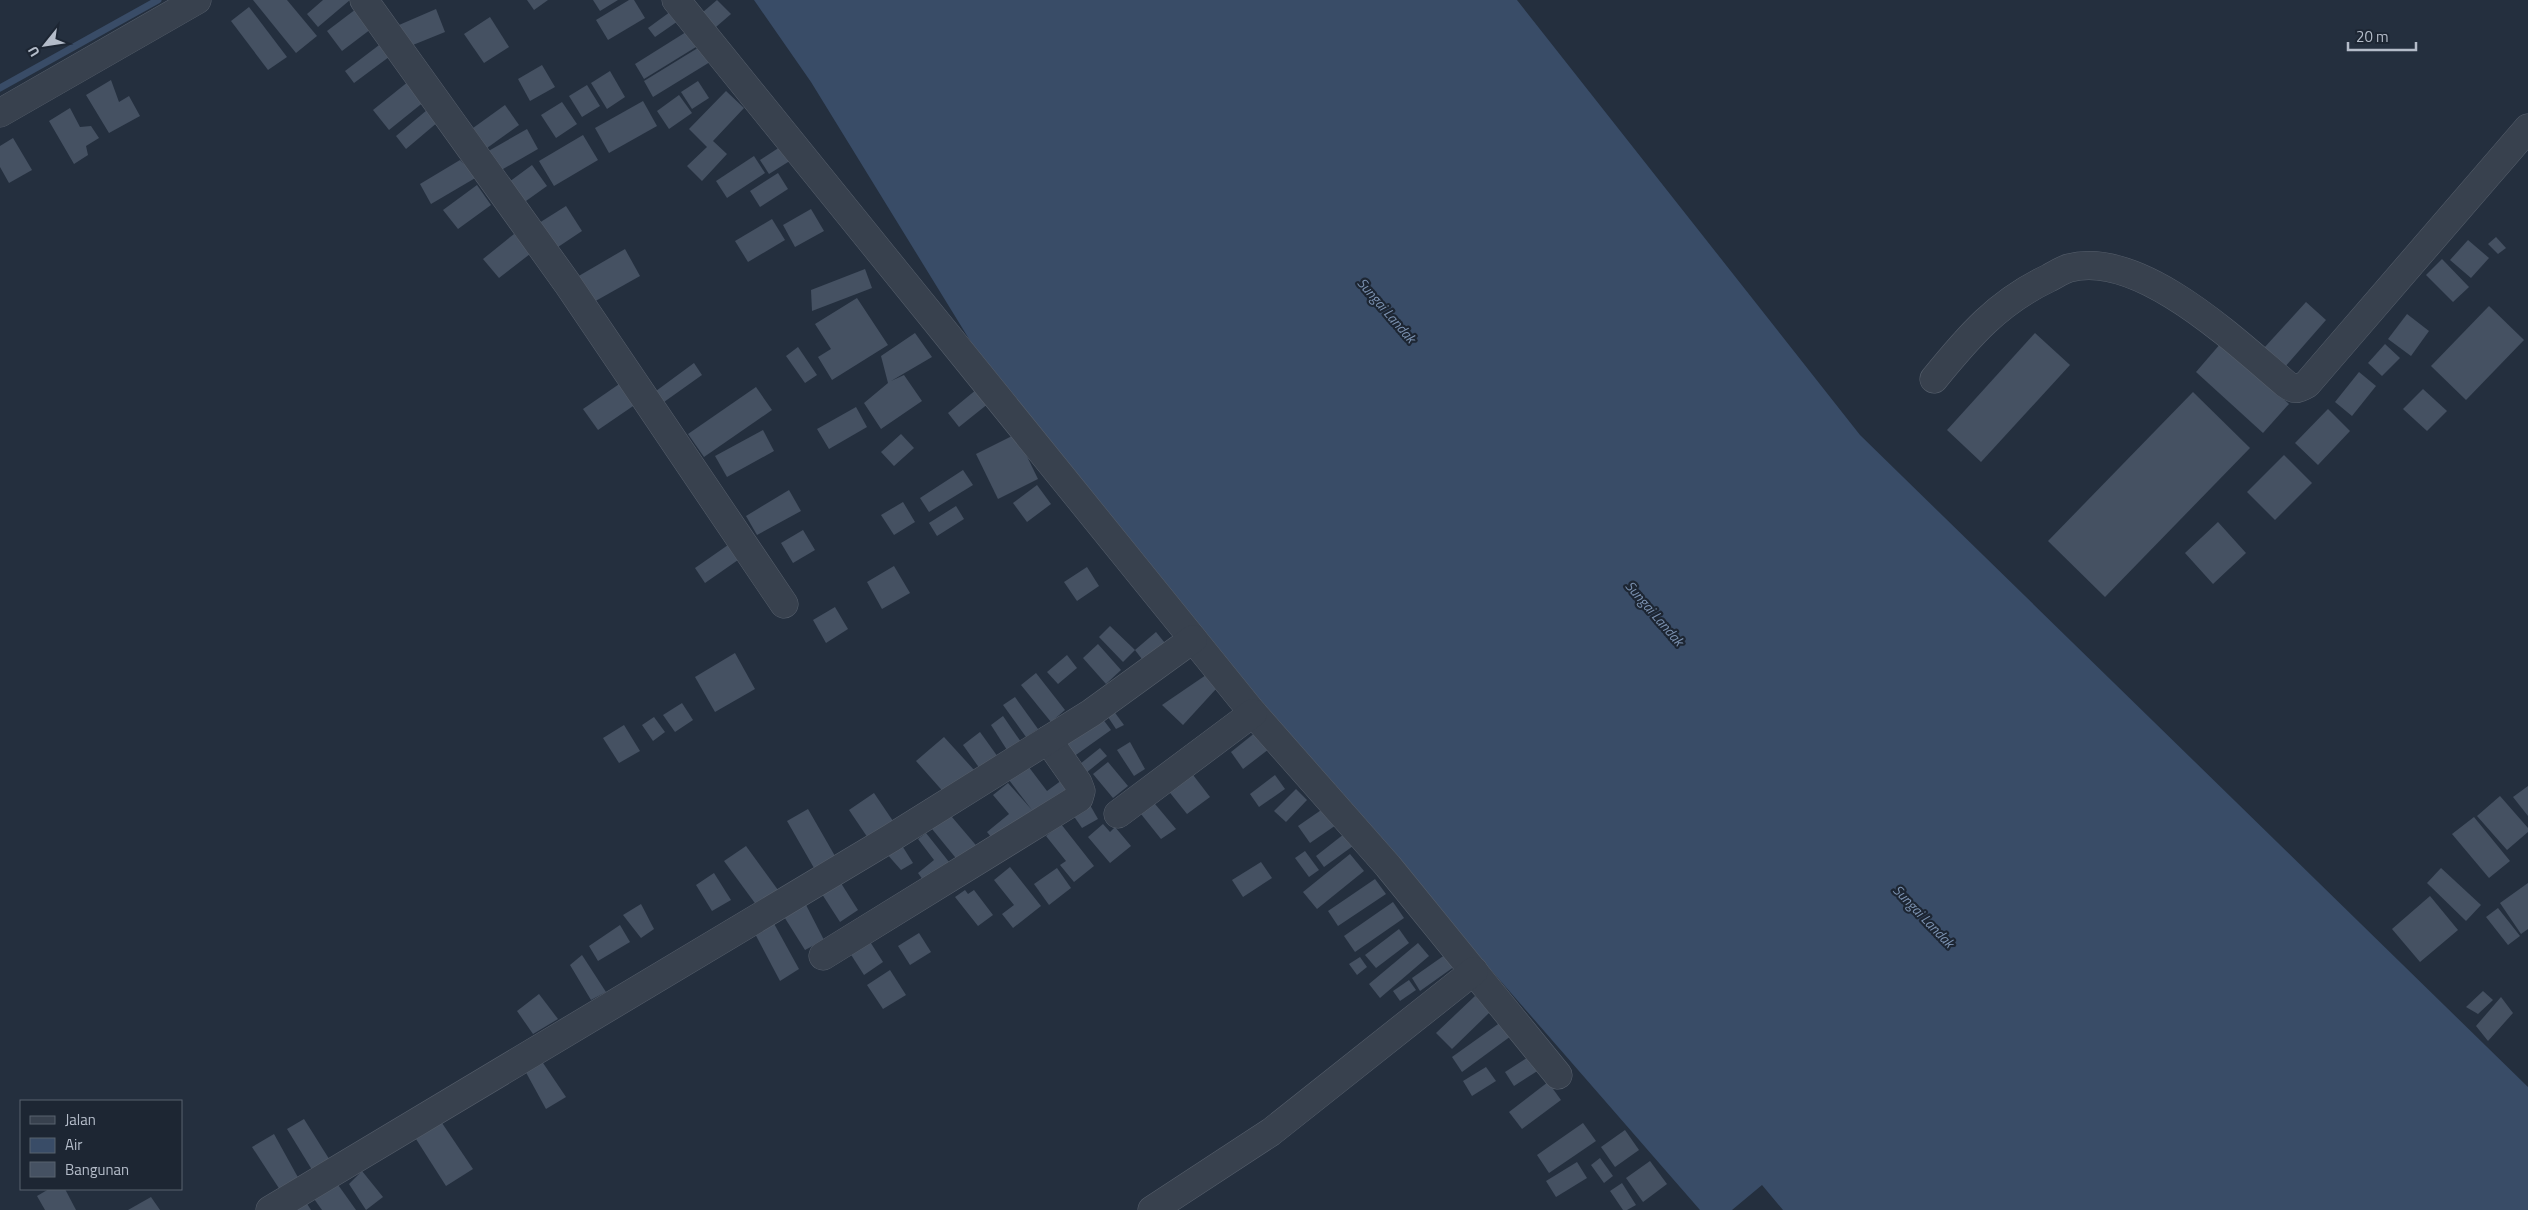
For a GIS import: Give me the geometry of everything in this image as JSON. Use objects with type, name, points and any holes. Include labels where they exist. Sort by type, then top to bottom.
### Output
[{"type":"street","points":[[0,113],[197,0]]},
{"type":"street","points":[[364,0],[567,283],[784,604]]},
{"type":"street","points":[[676,0],[1253,713],[1388,866],[1558,1075]]},
{"type":"street","points":[[1934,379],[1972,332],[2023,290],[2069,268],[2107,266],[2169,292],[2200,312],[2286,384],[2298,390],[2307,384],[2528,128]]},
{"type":"street","points":[[270,1210],[891,838],[1091,712],[1193,639]]},
{"type":"street","points":[[1118,814],[1253,713]]},
{"type":"street","points":[[823,956],[1079,798],[1081,791],[1078,783],[1048,740]]},
{"type":"street","points":[[1152,1210],[1271,1132],[1474,971]]},
{"type":"water","name":"Sungai Landak","points":[[754,0],[1517,0],[1860,435],[2528,1087],[2528,1210],[1783,1210],[1762,1185],[1732,1210],[1700,1210],[1349,807],[998,386],[811,82]]},
{"type":"building","points":[[253,0],[287,0],[317,36],[296,53]]},
{"type":"building","points":[[323,0],[350,0],[318,27],[307,14]]},
{"type":"building","points":[[527,0],[548,0],[534,10]]},
{"type":"building","points":[[593,0],[618,0],[600,11]]},
{"type":"building","points":[[629,0],[634,0],[645,18],[608,40],[596,20]]},
{"type":"building","points":[[717,0],[731,14],[716,27],[703,12]]},
{"type":"building","points":[[249,7],[287,57],[268,70],[231,21]]},
{"type":"building","points":[[356,9],[371,29],[342,51],[327,31]]},
{"type":"building","points":[[436,9],[445,32],[408,47],[399,25]]},
{"type":"building","points":[[674,9],[681,19],[655,37],[648,28]]},
{"type":"building","points":[[490,17],[509,47],[484,63],[464,34]]},
{"type":"building","points":[[686,32],[696,47],[644,79],[635,64]]},
{"type":"building","points":[[387,39],[397,51],[354,83],[345,71]]},
{"type":"building","points":[[701,46],[710,62],[653,97],[644,81]]},
{"type":"building","points":[[542,65],[555,87],[530,101],[518,79]]},
{"type":"building","points":[[610,71],[625,97],[607,109],[591,83]]},
{"type":"building","points":[[111,80],[119,102],[129,96],[140,116],[109,133],[86,95]]},
{"type":"building","points":[[409,81],[425,101],[389,130],[373,110]]},
{"type":"building","points":[[698,81],[709,98],[692,109],[681,92]]},
{"type":"building","points":[[587,85],[600,106],[582,117],[569,96]]},
{"type":"building","points":[[726,91],[744,108],[713,141],[727,154],[702,181],[687,166],[707,147],[689,129]]},
{"type":"building","points":[[679,95],[692,113],[669,129],[657,111]]},
{"type":"building","points":[[643,101],[657,126],[609,153],[595,128]]},
{"type":"building","points":[[562,102],[577,124],[556,138],[541,115]]},
{"type":"building","points":[[505,105],[519,125],[487,148],[473,128]]},
{"type":"building","points":[[70,108],[80,127],[91,126],[99,138],[86,146],[88,155],[74,164],[49,121]]},
{"type":"building","points":[[427,110],[438,122],[406,149],[396,136]]},
{"type":"building","points":[[527,129],[538,149],[496,173],[485,153]]},
{"type":"building","points":[[583,135],[598,160],[554,186],[539,161]]},
{"type":"building","points":[[13,138],[32,170],[9,183],[0,167],[0,146]]},
{"type":"building","points":[[786,143],[796,157],[769,174],[760,160]]},
{"type":"building","points":[[754,156],[765,173],[727,198],[716,181]]},
{"type":"building","points":[[460,160],[477,177],[431,204],[420,184]]},
{"type":"building","points":[[532,165],[547,186],[526,201],[505,185]]},
{"type":"building","points":[[778,173],[788,189],[760,207],[750,191]]},
{"type":"building","points":[[477,185],[491,205],[458,229],[443,210]]},
{"type":"building","points":[[566,206],[582,231],[555,249],[539,223]]},
{"type":"building","points":[[811,209],[824,231],[795,247],[783,225]]},
{"type":"building","points":[[772,219],[785,240],[748,262],[735,241]]},
{"type":"building","points":[[514,234],[530,254],[499,278],[483,259]]},
{"type":"building","points":[[2496,237],[2506,248],[2498,254],[2488,244]]},
{"type":"building","points":[[2468,240],[2489,258],[2471,278],[2450,260]]},
{"type":"building","points":[[625,249],[640,276],[592,303],[577,277]]},
{"type":"building","points":[[2442,259],[2469,287],[2453,302],[2426,275]]},
{"type":"building","points":[[865,269],[872,288],[812,311],[811,290]]},
{"type":"building","points":[[857,298],[888,345],[832,380],[818,357],[831,349],[815,324]]},
{"type":"building","points":[[2306,302],[2326,320],[2285,367],[2264,348]]},
{"type":"building","points":[[2489,306],[2524,340],[2466,400],[2431,366]]},
{"type":"building","points":[[2407,314],[2429,331],[2411,356],[2388,339]]},
{"type":"building","points":[[915,333],[932,357],[891,381],[904,375],[922,401],[881,429],[864,403],[888,383],[881,356]]},
{"type":"building","points":[[2035,333],[2070,365],[1981,462],[1947,430]]},
{"type":"building","points":[[2221,343],[2289,404],[2263,433],[2196,372]]},
{"type":"building","points":[[2385,344],[2400,358],[2382,376],[2368,363]]},
{"type":"building","points":[[798,347],[817,375],[805,383],[786,356]]},
{"type":"building","points":[[694,363],[702,375],[664,402],[656,391]]},
{"type":"building","points":[[2359,372],[2376,386],[2352,416],[2335,402]]},
{"type":"building","points":[[625,380],[639,402],[598,430],[583,409]]},
{"type":"building","points":[[756,387],[772,410],[704,457],[688,434]]},
{"type":"building","points":[[977,389],[989,403],[959,427],[948,413]]},
{"type":"building","points":[[2423,389],[2447,411],[2427,431],[2403,409]]},
{"type":"building","points":[[2193,392],[2250,448],[2105,597],[2048,541]]},
{"type":"building","points":[[856,407],[867,427],[829,449],[817,429]]},
{"type":"building","points":[[2328,409],[2350,431],[2318,465],[2295,443]]},
{"type":"building","points":[[763,430],[774,451],[727,477],[715,456]]},
{"type":"building","points":[[901,434],[914,448],[894,466],[881,452]]},
{"type":"building","points":[[1016,434],[1038,479],[998,499],[976,454]]},
{"type":"building","points":[[2284,455],[2312,483],[2275,520],[2247,492]]},
{"type":"building","points":[[963,470],[973,485],[929,512],[920,498]]},
{"type":"building","points":[[1037,485],[1051,504],[1027,522],[1013,503]]},
{"type":"building","points":[[789,490],[801,511],[757,535],[746,516]]},
{"type":"building","points":[[903,502],[915,522],[894,535],[881,515]]},
{"type":"building","points":[[956,506],[964,519],[937,536],[929,523]]},
{"type":"building","points":[[2218,522],[2246,553],[2213,584],[2185,553]]},
{"type":"building","points":[[803,530],[815,550],[793,563],[781,543]]},
{"type":"building","points":[[728,545],[738,560],[705,583],[695,568]]},
{"type":"building","points":[[894,566],[910,593],[882,609],[867,582]]},
{"type":"building","points":[[1087,567],[1099,586],[1077,601],[1064,582]]},
{"type":"building","points":[[835,607],[848,629],[826,643],[813,620]]},
{"type":"building","points":[[1110,626],[1135,650],[1123,662],[1099,637]]},
{"type":"building","points":[[1156,632],[1169,648],[1148,667],[1135,650]]},
{"type":"building","points":[[1098,644],[1121,670],[1106,684],[1083,658]]},
{"type":"building","points":[[735,653],[755,689],[715,712],[695,677]]},
{"type":"building","points":[[1067,655],[1077,668],[1058,684],[1047,672]]},
{"type":"building","points":[[1036,673],[1065,710],[1051,722],[1021,685]]},
{"type":"building","points":[[1206,675],[1216,689],[1183,725],[1162,705]]},
{"type":"building","points":[[1015,697],[1038,729],[1026,737],[1003,705]]},
{"type":"building","points":[[682,703],[693,720],[675,732],[663,715]]},
{"type":"building","points":[[1113,710],[1124,725],[1116,729],[1106,714]]},
{"type":"building","points":[[1003,716],[1021,742],[1007,750],[991,725]]},
{"type":"building","points":[[654,717],[665,732],[653,741],[642,725]]},
{"type":"building","points":[[1102,718],[1111,730],[1073,757],[1064,745]]},
{"type":"building","points":[[624,725],[640,751],[619,763],[603,738]]},
{"type":"building","points":[[980,732],[998,757],[980,769],[963,745]]},
{"type":"building","points":[[1256,732],[1269,749],[1243,769],[1231,752]]},
{"type":"building","points":[[944,737],[975,771],[947,796],[916,761]]},
{"type":"building","points":[[1130,742],[1145,769],[1134,776],[1117,750]]},
{"type":"building","points":[[1100,748],[1107,756],[1086,773],[1080,764]]},
{"type":"building","points":[[1108,762],[1128,786],[1113,798],[1093,774]]},
{"type":"building","points":[[1028,766],[1047,791],[1062,780],[1076,799],[1000,848],[987,832],[1009,814],[993,795],[1008,783],[1032,810],[1009,780]]},
{"type":"building","points":[[1190,771],[1210,797],[1187,814],[1167,789]]},
{"type":"building","points":[[1275,775],[1285,789],[1259,807],[1250,794]]},
{"type":"building","points":[[2528,786],[2528,816],[2513,797]]},
{"type":"building","points":[[1296,789],[1307,800],[1286,822],[1274,811]]},
{"type":"building","points":[[874,793],[895,824],[870,841],[849,810]]},
{"type":"building","points":[[2500,796],[2528,828],[2528,832],[2507,850],[2477,816]]},
{"type":"building","points":[[1150,798],[1176,829],[1161,839],[1137,809]]},
{"type":"building","points":[[1090,805],[1098,819],[1082,828],[1073,815]]},
{"type":"building","points":[[1327,806],[1339,823],[1310,843],[1298,826]]},
{"type":"building","points":[[808,809],[835,856],[814,868],[787,821]]},
{"type":"building","points":[[946,810],[986,857],[968,873],[928,824]]},
{"type":"building","points":[[2474,817],[2510,861],[2489,878],[2452,834]]},
{"type":"building","points":[[1061,824],[1094,866],[1074,882],[1060,865],[1066,861],[1046,836]]},
{"type":"building","points":[[1103,824],[1110,832],[1115,827],[1131,846],[1110,863],[1088,837]]},
{"type":"building","points":[[926,833],[953,867],[928,887],[918,873],[934,860],[918,839]]},
{"type":"building","points":[[1344,834],[1353,846],[1324,867],[1316,856]]},
{"type":"building","points":[[901,844],[913,863],[901,870],[886,853]]},
{"type":"building","points":[[746,846],[778,890],[757,906],[724,861]]},
{"type":"building","points":[[1305,851],[1319,870],[1309,877],[1295,858]]},
{"type":"building","points":[[1350,854],[1364,871],[1317,909],[1303,892]]},
{"type":"building","points":[[1261,862],[1272,878],[1243,897],[1232,880]]},
{"type":"building","points":[[1010,867],[1041,906],[1013,928],[1002,914],[1014,905],[994,880]]},
{"type":"building","points":[[1057,868],[1071,888],[1049,905],[1034,884]]},
{"type":"building","points":[[2441,868],[2481,905],[2466,921],[2427,883]]},
{"type":"building","points":[[714,873],[731,900],[712,911],[696,885]]},
{"type":"building","points":[[1375,879],[1386,894],[1338,926],[1328,911]]},
{"type":"building","points":[[839,880],[858,910],[840,922],[820,891]]},
{"type":"building","points":[[2528,883],[2528,929],[2521,934],[2500,903]]},
{"type":"building","points":[[965,890],[968,894],[974,890],[993,915],[978,926],[955,897]]},
{"type":"building","points":[[2430,896],[2458,930],[2420,962],[2392,929]]},
{"type":"building","points":[[1393,902],[1404,918],[1355,952],[1344,936]]},
{"type":"building","points":[[805,903],[824,940],[805,950],[783,915]]},
{"type":"building","points":[[641,904],[654,929],[641,938],[623,915]]},
{"type":"building","points":[[2498,908],[2520,936],[2508,945],[2486,917]]},
{"type":"building","points":[[772,920],[799,969],[780,981],[753,930]]},
{"type":"building","points":[[620,925],[630,942],[598,961],[589,946]]},
{"type":"building","points":[[1399,929],[1409,943],[1376,968],[1365,955]]},
{"type":"building","points":[[919,933],[931,952],[910,965],[898,946]]},
{"type":"building","points":[[867,937],[883,962],[864,975],[848,950]]},
{"type":"building","points":[[1418,943],[1429,956],[1380,998],[1369,984]]},
{"type":"building","points":[[1449,952],[1458,964],[1420,991],[1412,978]]},
{"type":"building","points":[[582,955],[606,992],[591,1000],[570,965]]},
{"type":"building","points":[[1360,957],[1367,967],[1357,975],[1349,964]]},
{"type":"building","points":[[890,970],[906,995],[883,1009],[867,985]]},
{"type":"building","points":[[1409,980],[1416,990],[1400,1001],[1393,991]]},
{"type":"building","points":[[2483,991],[2493,1000],[2478,1014],[2466,1007]]},
{"type":"building","points":[[539,994],[558,1019],[533,1034],[517,1011]]},
{"type":"building","points":[[1475,996],[1490,1012],[1452,1049],[1436,1033]]},
{"type":"building","points":[[2501,997],[2513,1013],[2488,1041],[2476,1026]]},
{"type":"building","points":[[1501,1022],[1511,1036],[1462,1072],[1452,1057]]},
{"type":"building","points":[[1530,1056],[1539,1070],[1514,1086],[1505,1072]]},
{"type":"building","points":[[539,1057],[566,1097],[546,1109],[523,1067]]},
{"type":"building","points":[[1486,1067],[1496,1081],[1472,1096],[1463,1081]]},
{"type":"building","points":[[1548,1082],[1561,1100],[1522,1129],[1509,1112]]},
{"type":"building","points":[[304,1119],[331,1162],[314,1173],[287,1129]]},
{"type":"building","points":[[442,1123],[473,1169],[446,1186],[416,1139]]},
{"type":"building","points":[[1583,1123],[1596,1141],[1549,1173],[1537,1155]]},
{"type":"building","points":[[1625,1130],[1639,1150],[1615,1167],[1601,1147]]},
{"type":"building","points":[[274,1134],[300,1181],[282,1193],[252,1147]]},
{"type":"building","points":[[1600,1158],[1613,1176],[1604,1183],[1591,1165]]},
{"type":"building","points":[[1650,1161],[1667,1184],[1643,1202],[1626,1178]]},
{"type":"building","points":[[1577,1162],[1587,1178],[1556,1197],[1546,1181]]},
{"type":"building","points":[[362,1171],[383,1197],[366,1210],[349,1184]]},
{"type":"building","points":[[336,1182],[356,1210],[322,1210],[312,1196]]},
{"type":"building","points":[[1622,1183],[1636,1205],[1627,1210],[1623,1210],[1610,1191]]},
{"type":"building","points":[[47,1190],[66,1190],[76,1210],[45,1210],[37,1196]]},
{"type":"building","points":[[151,1197],[160,1210],[128,1210]]},
{"type":"building","points":[[304,1199],[311,1210],[285,1210]]},
{"type":"waterway","points":[[0,88],[158,0]]}]
